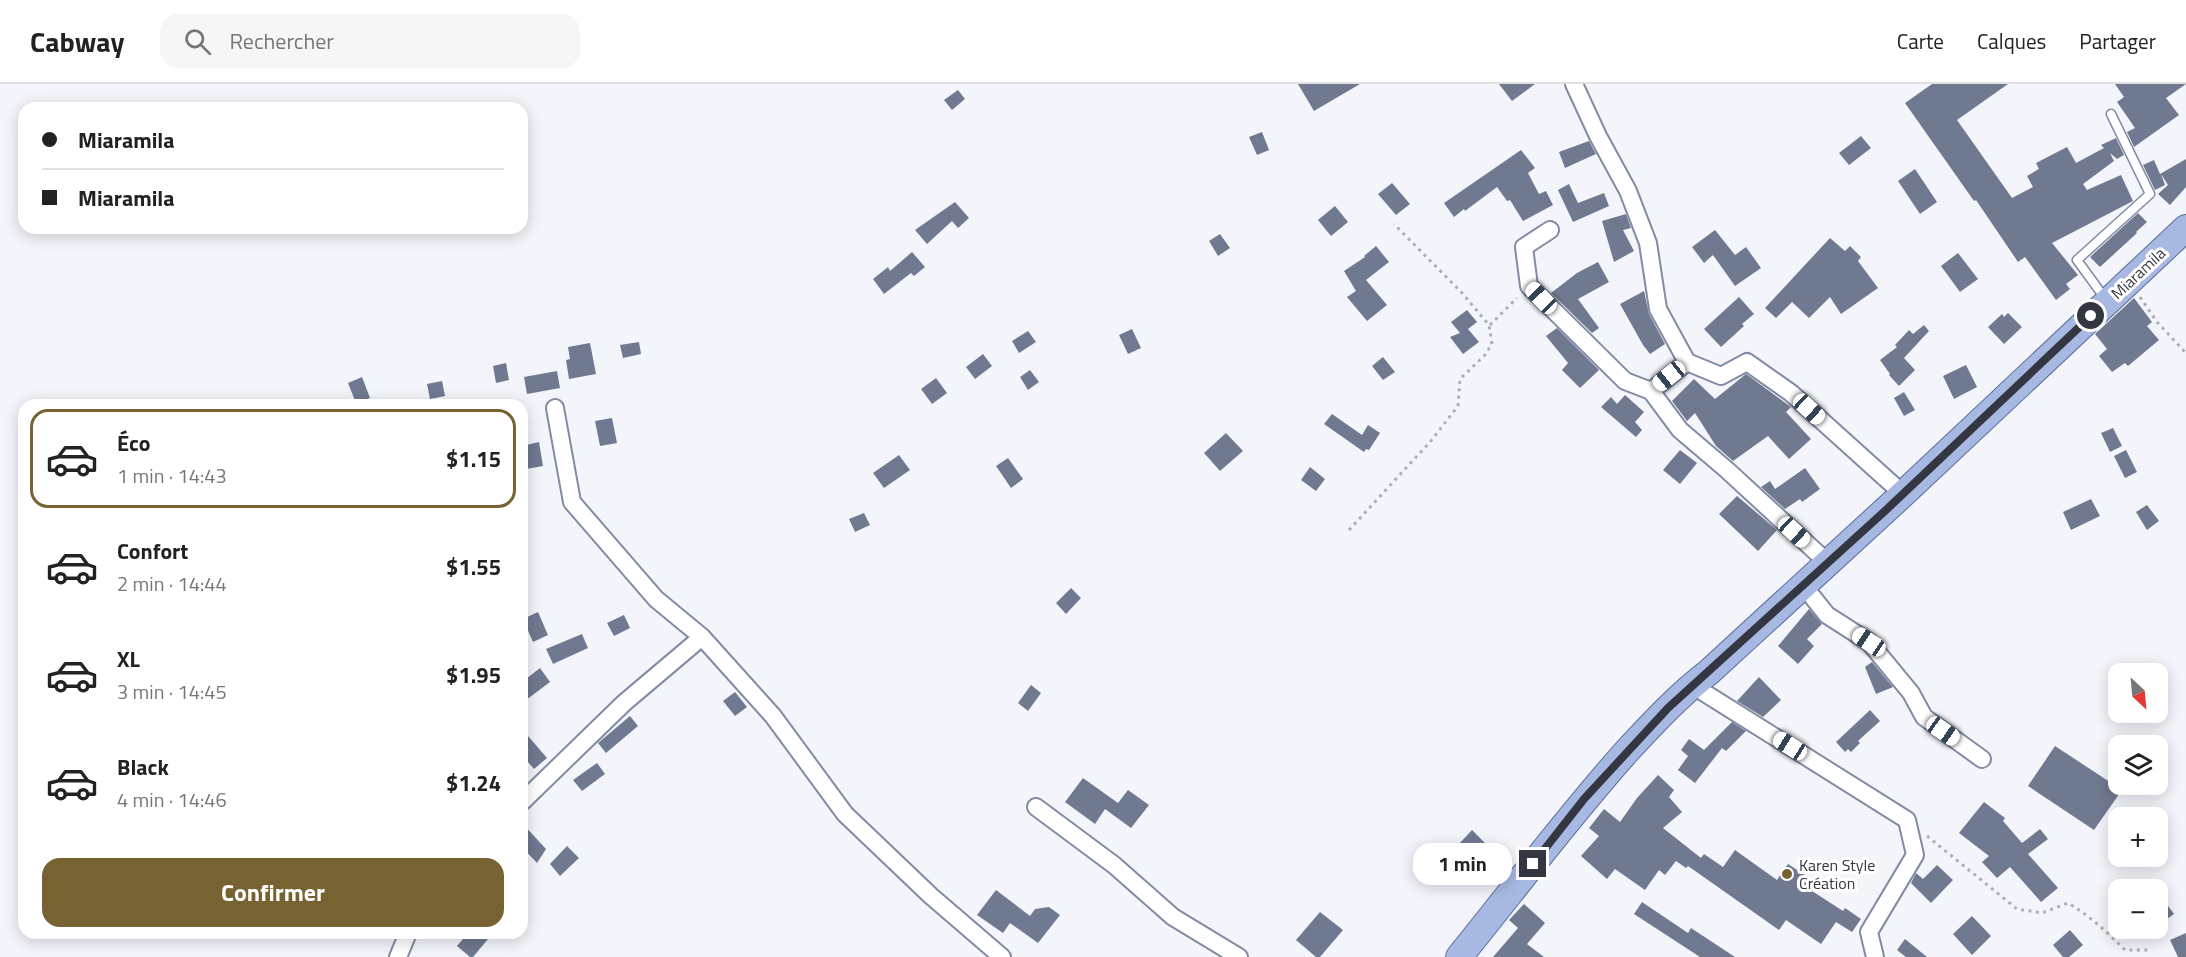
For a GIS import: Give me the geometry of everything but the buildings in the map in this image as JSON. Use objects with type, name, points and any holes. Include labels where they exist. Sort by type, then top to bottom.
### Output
[{"type":"main road","name":"Miaramila","points":[[1459,957],[1584,799],[1656,720],[1903,494],[2186,228]]},
{"type":"street","points":[[1574,84],[1598,136],[1628,191],[1648,243],[1658,309],[1687,362],[1721,376],[1747,362],[1791,393],[1903,494]]},
{"type":"street","points":[[1550,230],[1524,248],[1529,286],[1625,381],[1651,391],[1680,430],[1828,563]]},
{"type":"street","points":[[1651,391],[1687,362]]},
{"type":"street","points":[[555,408],[572,502],[656,599],[702,637],[773,716],[845,814],[931,896],[1002,957]]},
{"type":"street","points":[[1803,585],[1827,615],[1869,642],[1911,693],[1924,717],[1982,759]]},
{"type":"street","points":[[528,796],[624,703],[702,637]]},
{"type":"street","points":[[1692,685],[1907,820],[1915,855],[1869,932],[1875,957]]},
{"type":"street","points":[[1036,807],[1114,865],[1173,917],[1239,957]]},
{"type":"street","points":[[398,957],[406,939]]},
{"type":"lane","points":[[2107,301],[2077,260],[2150,194],[2111,114]]},
{"type":"path","points":[[1349,530],[1430,442],[1458,406],[1460,379],[1485,355],[1492,344],[1489,325],[1463,294],[1394,224]]},
{"type":"path","points":[[2128,281],[2157,322],[2186,353]]},
{"type":"path","points":[[1489,325],[1529,286]]},
{"type":"path","points":[[1907,820],[2017,909],[2042,913],[2068,903],[2098,924],[2125,950],[2150,950]]},
{"type":"place","name":"Karen Style Création","points":[[1787,874]]},
{"type":"route","points":[[1533,864],[1584,799],[1668,708],[1886,510],[2091,316]]}]
